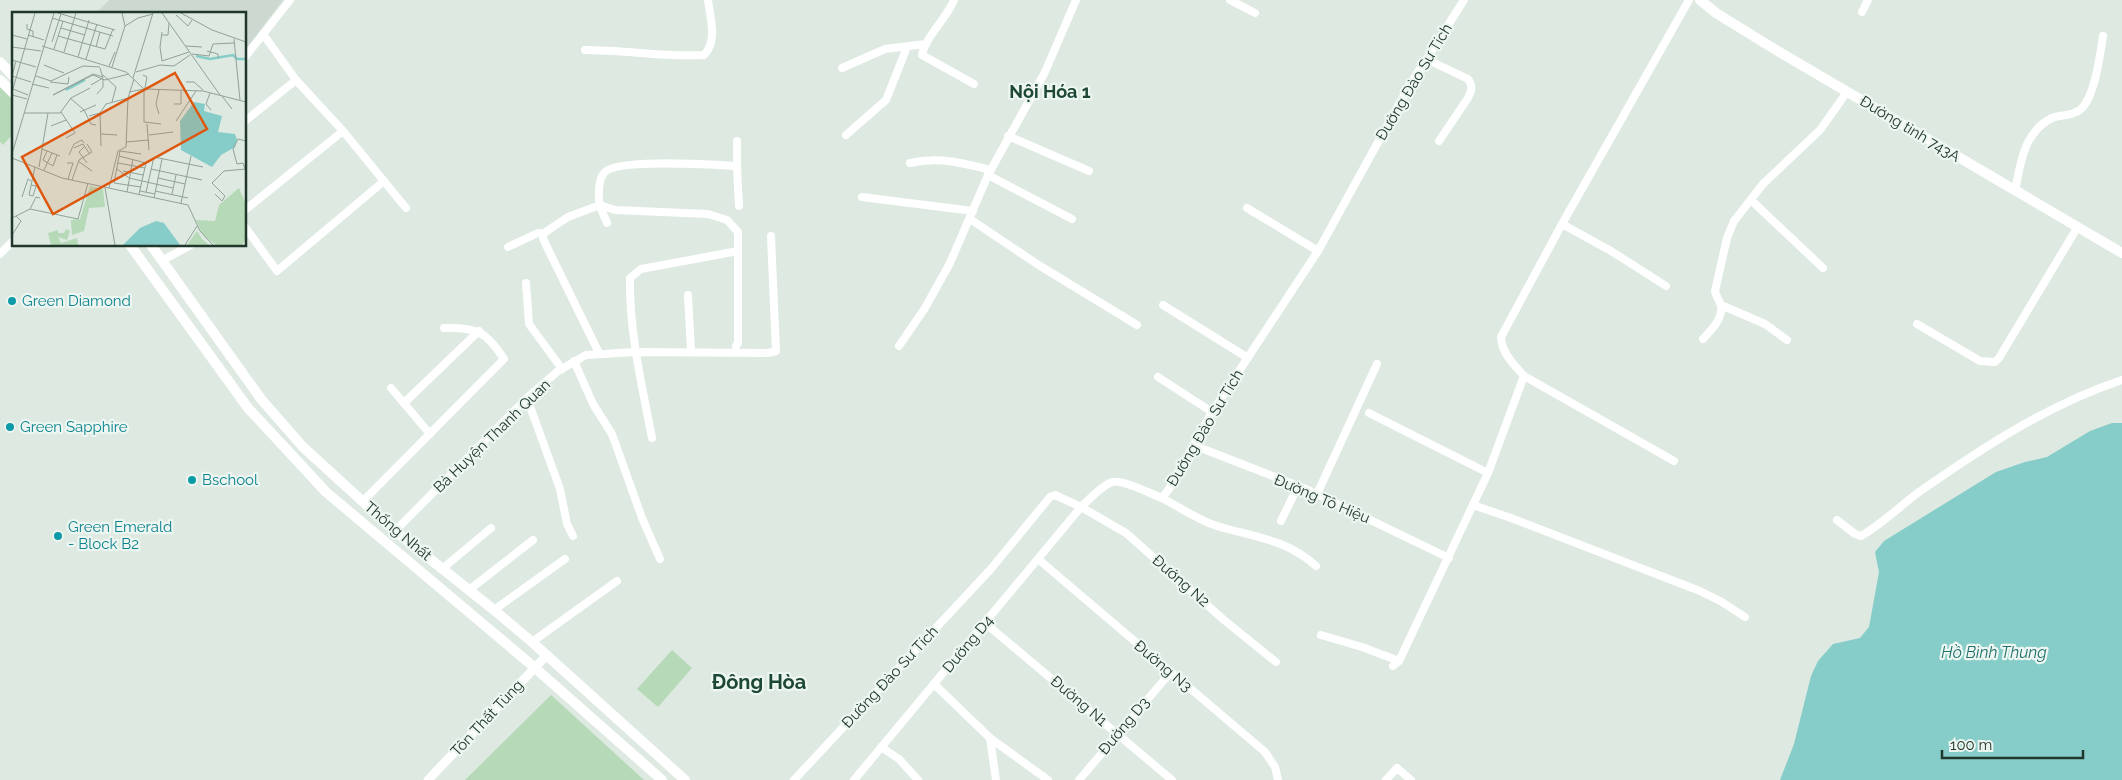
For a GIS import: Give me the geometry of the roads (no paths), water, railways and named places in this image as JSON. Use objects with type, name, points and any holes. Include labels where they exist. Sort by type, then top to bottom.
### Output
[{"type":"main road","name":"Đường tỉnh 743A","points":[[1700,0],[1716,13],[1847,92],[2122,253]]},
{"type":"main road","points":[[0,62],[12,75]]},
{"type":"main road","points":[[0,80],[12,92]]},
{"type":"main road","name":"Thống Nhất","points":[[131,246],[248,408],[297,463],[326,492],[534,667],[662,780]]},
{"type":"main road","name":"Thống Nhất","points":[[152,246],[261,399],[303,447],[395,531],[532,642],[685,780]]},
{"type":"street","points":[[246,56],[290,0]]},
{"type":"street","points":[[585,50],[617,50],[632,54],[704,55],[710,49],[712,39],[708,0]]},
{"type":"street","points":[[954,0],[951,9],[926,44],[922,53],[924,57],[974,84]]},
{"type":"street","points":[[899,346],[925,308],[950,264],[990,172],[1008,136],[1045,72],[1076,0]]},
{"type":"street","points":[[1230,0],[1255,13]]},
{"type":"street","name":"Đường Đào Sư Tích","points":[[794,780],[990,570],[1046,500],[1055,495],[1081,507],[1105,486],[1114,481],[1122,482],[1162,498],[1212,412],[1289,298],[1318,251],[1426,59],[1464,0]]},
{"type":"street","points":[[1674,461],[1524,376],[1507,357],[1502,346],[1501,337],[1562,224],[1689,0]]},
{"type":"street","points":[[1862,12],[1868,0]]},
{"type":"street","points":[[263,34],[296,80],[342,131],[406,208]]},
{"type":"street","points":[[2014,191],[2022,154],[2031,137],[2047,121],[2075,113],[2086,103],[2100,57],[2103,36]]},
{"type":"street","points":[[842,68],[876,52],[926,44]]},
{"type":"street","points":[[846,135],[878,109],[886,100],[907,47]]},
{"type":"street","points":[[1426,59],[1468,79],[1472,84],[1472,91],[1468,98],[1439,141]]},
{"type":"street","points":[[246,120],[296,80]]},
{"type":"street","points":[[1787,340],[1765,324],[1721,304],[1716,296],[1715,291],[1727,238],[1734,221],[1763,184],[1820,130],[1847,92]]},
{"type":"street","points":[[246,209],[342,131]]},
{"type":"street","points":[[1008,136],[1089,171]]},
{"type":"street","points":[[737,141],[739,206]]},
{"type":"street","points":[[910,163],[922,160],[954,160],[990,172],[1072,219]]},
{"type":"street","points":[[607,223],[600,205],[600,180],[604,173],[612,167],[624,165],[692,164],[737,166]]},
{"type":"street","points":[[246,228],[277,271],[384,181]]},
{"type":"street","points":[[862,197],[972,211]]},
{"type":"street","points":[[1751,200],[1824,268]]},
{"type":"street","points":[[508,247],[538,232],[544,233],[568,218],[600,205],[614,210],[708,214],[727,220],[738,232],[738,343],[736,346]]},
{"type":"street","points":[[1246,208],[1318,251]]},
{"type":"street","points":[[970,219],[1037,264],[1137,325]]},
{"type":"street","points":[[1562,224],[1611,251],[1666,286]]},
{"type":"street","points":[[1917,324],[1980,361],[1995,362],[2077,228]]},
{"type":"street","points":[[544,233],[543,238],[546,245],[599,353]]},
{"type":"street","name":"Bà Huyện Thanh Quan","points":[[395,531],[527,398],[562,369],[586,355],[636,352],[760,353],[776,351],[771,236]]},
{"type":"street","points":[[0,254],[12,242]]},
{"type":"street","points":[[163,260],[189,246]]},
{"type":"street","points":[[652,438],[636,352],[630,278],[641,269],[738,251]]},
{"type":"street","points":[[526,284],[530,324],[562,369]]},
{"type":"street","points":[[688,295],[691,352]]},
{"type":"street","points":[[1704,339],[1718,320],[1721,304]]},
{"type":"street","points":[[1164,305],[1248,358]]},
{"type":"street","points":[[362,502],[504,359],[479,331],[444,328]]},
{"type":"street","points":[[404,403],[479,331]]},
{"type":"street","points":[[574,361],[593,404],[612,434],[642,518],[660,559]]},
{"type":"street","points":[[1317,494],[1377,364]]},
{"type":"street","points":[[1321,635],[1362,647],[1396,664],[1449,558],[1488,473],[1524,376]]},
{"type":"street","points":[[1158,377],[1212,412]]},
{"type":"street","points":[[1837,520],[1855,534],[1861,536],[1920,491],[2022,425],[2096,389],[2122,380]]},
{"type":"street","points":[[392,388],[430,434]]},
{"type":"street","points":[[527,398],[560,489],[567,524],[572,536]]},
{"type":"street","points":[[1369,413],[1488,473]]},
{"type":"street","name":"Đường Tô Hiệu","points":[[1193,446],[1317,494],[1449,558]]},
{"type":"street","points":[[1281,521],[1298,486]]},
{"type":"street","points":[[1162,498],[1215,525],[1282,544],[1305,556],[1316,566]]},
{"type":"street","points":[[1473,505],[1700,591],[1745,617]]},
{"type":"street","name":"Dường D4","points":[[854,780],[1081,507]]},
{"type":"street","name":"Đướng N2","points":[[1081,507],[1126,533],[1224,620],[1276,662]]},
{"type":"street","points":[[442,569],[491,528]]},
{"type":"street","points":[[469,590],[533,540]]},
{"type":"street","points":[[494,610],[565,559]]},
{"type":"street","name":"Đường N3","points":[[1038,559],[1265,752],[1275,767],[1278,780]]},
{"type":"street","points":[[532,642],[617,581]]},
{"type":"street","name":"Đường N1","points":[[985,622],[1172,780]]},
{"type":"street","name":"Tôn Thất Tùng","points":[[428,780],[546,656]]},
{"type":"street","name":"Đường D3","points":[[1078,780],[1170,673]]},
{"type":"street","points":[[934,684],[990,738],[1048,780]]},
{"type":"street","points":[[990,738],[996,780]]},
{"type":"street","points":[[881,748],[899,759],[918,780]]},
{"type":"street","points":[[1386,780],[1397,768],[1411,780]]},
{"type":"water","name":"Hồ Bình Thung","points":[[2112,423],[2122,423],[2122,780],[1780,780],[1794,744],[1811,676],[1818,661],[1833,644],[1860,638],[1869,627],[1879,572],[1875,552],[1884,541],[1996,472],[2047,457],[2090,431]]},
{"type":"place","name":"Green Diamond","points":[[12,301]]},
{"type":"place","name":"Green Sapphire","points":[[10,427]]},
{"type":"place","name":"Bschool","points":[[192,480]]},
{"type":"place","name":"Green Emerald - Block B2","points":[[58,536]]},
{"type":"district","name":"Nội Hóa 1","points":[[1050,92]]},
{"type":"district","name":"Đông Hòa","points":[[759,682]]}]
